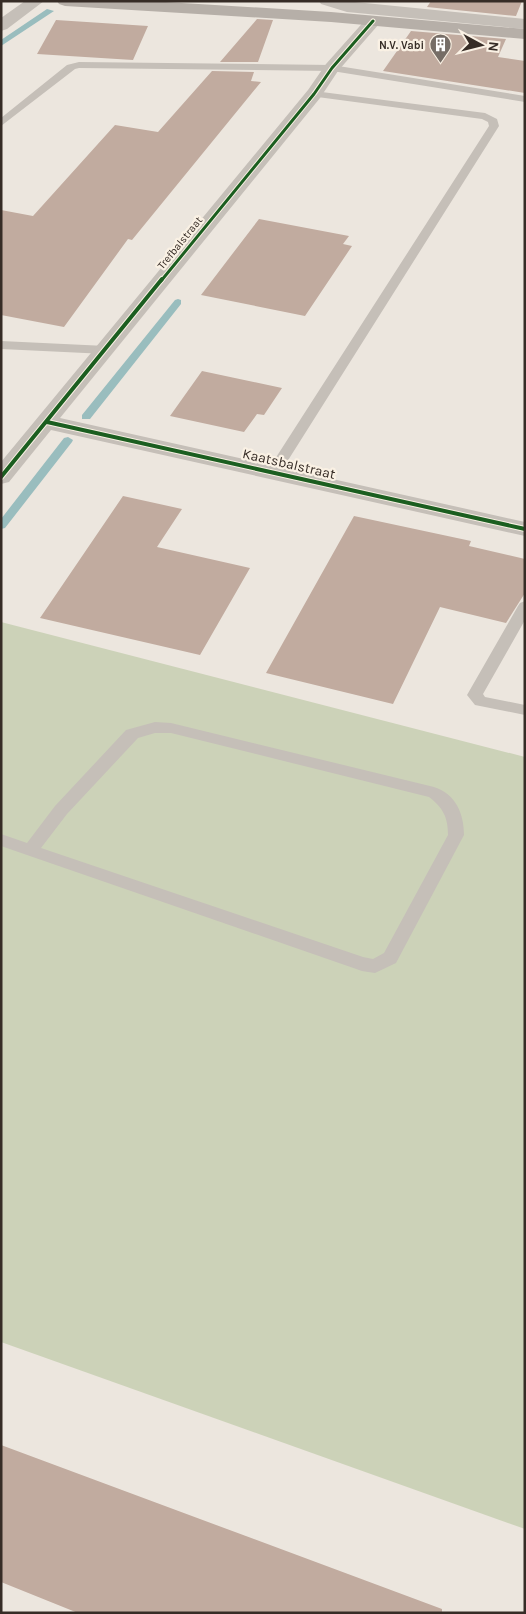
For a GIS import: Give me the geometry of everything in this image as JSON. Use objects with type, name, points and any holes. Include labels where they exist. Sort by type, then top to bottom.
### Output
[{"type":"street","points":[[1,26],[36,1]]},
{"type":"street","points":[[65,1],[373,21],[397,18],[525,24]]},
{"type":"street","points":[[328,1],[397,18],[525,34]]},
{"type":"street","points":[[331,17],[347,7]]},
{"type":"street","name":"Trefbalstraat","points":[[1,477],[314,94],[332,68],[373,21]]},
{"type":"street","name":"Kaatsbalstraat","points":[[47,422],[525,529]]},
{"type":"lane","points":[[1,123],[76,65],[332,68],[525,99]]},
{"type":"lane","points":[[274,472],[494,126],[493,122],[485,116],[314,94]]},
{"type":"lane","points":[[1,345],[106,350]]},
{"type":"lane","points":[[525,606],[475,696],[480,701],[525,710]]},
{"type":"lane","points":[[1,840],[30,850],[362,964],[375,966],[390,958],[456,835],[457,819],[449,804],[434,793],[171,728],[143,728],[132,734],[106,761],[61,810],[30,850]]},
{"type":"green space","points":[[1,622],[525,757],[525,1529],[1,1342]]},
{"type":"building","points":[[431,1],[522,1],[516,16],[427,7]]},
{"type":"building","points":[[257,19],[273,20],[258,62],[220,62]]},
{"type":"building","points":[[56,20],[148,26],[133,60],[37,54]]},
{"type":"building","points":[[411,31],[506,39],[498,57],[525,61],[525,93],[383,71]]},
{"type":"building","points":[[212,71],[254,72],[251,81],[261,82],[132,240],[128,239],[64,327],[1,315],[1,210],[33,216],[115,125],[158,132]]},
{"type":"building","points":[[259,219],[349,236],[343,244],[352,246],[305,316],[201,295]]},
{"type":"building","points":[[202,371],[282,388],[264,415],[257,414],[244,432],[170,416]]},
{"type":"building","points":[[123,496],[182,509],[157,547],[250,568],[200,655],[40,618]]},
{"type":"building","points":[[354,516],[471,541],[469,546],[525,559],[525,593],[506,623],[440,607],[393,704],[266,673]]},
{"type":"building","points":[[1,1445],[442,1609],[442,1613],[78,1613],[1,1582]]},
{"type":"waterway","points":[[1,44],[50,11]]},
{"type":"waterway","points":[[86,417],[178,302]]},
{"type":"waterway","points":[[1,526],[68,440]]},
{"type":"cycle path","points":[[1,477],[314,94],[332,68],[373,21]]},
{"type":"cycle path","points":[[47,422],[525,529]]},
{"type":"place","name":"N.V. Vabi","points":[[440,64]]}]
